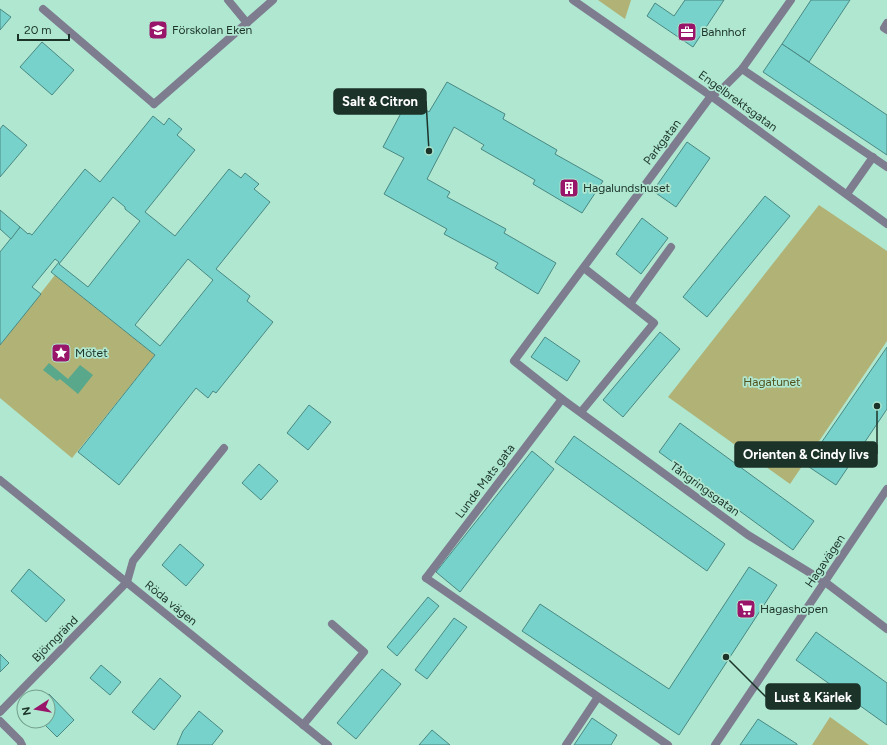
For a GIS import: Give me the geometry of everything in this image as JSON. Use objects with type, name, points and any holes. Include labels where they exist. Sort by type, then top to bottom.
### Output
[{"type":"street","points":[[228,0],[247,23]]},
{"type":"street","points":[[43,9],[154,104],[273,0]]},
{"type":"street","name":"Engelbrektsgatan","points":[[573,0],[712,96],[887,224]]},
{"type":"street","name":"Parkgatan","points":[[514,361],[712,96],[722,90],[742,69],[791,0]]},
{"type":"street","points":[[887,23],[884,28],[887,30]]},
{"type":"street","points":[[742,69],[887,167]]},
{"type":"street","points":[[847,194],[873,157]]},
{"type":"street","points":[[630,304],[671,247]]},
{"type":"street","points":[[581,412],[654,323],[584,268]]},
{"type":"street","name":"Tångringsgatan","points":[[514,361],[562,399],[748,535],[825,582],[887,628]]},
{"type":"street","name":"Lunde Mats gata","points":[[562,399],[426,578],[598,697]]},
{"type":"street","points":[[127,582],[133,561],[224,448]]},
{"type":"street","name":"Röda vägen","points":[[0,480],[328,745]]},
{"type":"street","name":"Hagavägen","points":[[715,745],[887,489]]},
{"type":"street","name":"Björngränd","points":[[0,712],[127,582]]},
{"type":"street","points":[[303,725],[364,652],[332,624]]},
{"type":"street","points":[[566,745],[598,697],[668,745]]},
{"type":"street","points":[[0,721],[20,741],[22,745]]},
{"type":"green space","points":[[598,0],[631,0],[625,19]]},
{"type":"green space","name":"Hagatunet","points":[[819,205],[887,251],[887,341],[790,484],[668,397]]},
{"type":"green space","points":[[55,275],[155,355],[72,458],[0,398],[0,345]]},
{"type":"green space","points":[[830,717],[869,745],[812,745]]},
{"type":"shaded area","points":[[49,363],[68,379],[80,365],[93,375],[78,394],[60,379],[57,381],[43,370]]},
{"type":"building","name":"Bahnhof","points":[[685,0],[724,0],[693,47],[647,16],[655,3],[674,16]]},
{"type":"building","points":[[811,0],[850,0],[809,62],[782,44]]},
{"type":"building","points":[[0,9],[11,17],[0,30]]},
{"type":"building","points":[[42,42],[74,70],[52,95],[20,67]]},
{"type":"building","points":[[782,44],[887,115],[887,155],[763,72]]},
{"type":"building","name":"Hagalundshuset","points":[[447,82],[505,114],[503,119],[557,150],[555,154],[603,181],[582,213],[533,184],[535,180],[481,149],[484,145],[454,127],[427,179],[450,192],[447,197],[506,229],[504,233],[556,263],[538,294],[495,268],[498,263],[444,234],[447,229],[384,194],[404,158],[383,147],[409,98],[429,112]]},
{"type":"building","points":[[153,116],[164,125],[169,118],[182,129],[177,135],[195,150],[145,212],[175,236],[229,169],[241,178],[245,173],[259,184],[254,189],[270,202],[216,269],[250,296],[247,301],[273,322],[216,393],[213,391],[208,398],[196,388],[119,485],[78,452],[155,355],[51,272],[59,262],[55,259],[32,287],[41,294],[0,345],[0,252],[20,227],[28,234],[29,233],[32,235],[85,169],[100,182]],"holes":[[[113,197],[140,221],[88,287],[59,264]],[[188,259],[213,280],[160,346],[135,325]]]},
{"type":"building","points":[[3,125],[27,145],[0,177],[0,129]]},
{"type":"building","points":[[687,142],[710,158],[676,207],[653,191]]},
{"type":"building","points":[[765,196],[790,216],[707,317],[683,297]]},
{"type":"building","points":[[0,210],[20,227],[11,239],[0,229]]},
{"type":"building","points":[[642,218],[668,238],[641,274],[616,254]]},
{"type":"building","points":[[660,332],[680,349],[623,417],[603,400]]},
{"type":"building","points":[[545,337],[580,361],[567,381],[531,357]]},
{"type":"building","points":[[887,347],[887,409],[836,485],[806,465]]},
{"type":"building","points":[[309,405],[331,422],[308,450],[287,433]]},
{"type":"building","points":[[680,423],[814,521],[793,550],[659,452]]},
{"type":"building","points":[[574,436],[725,544],[707,571],[555,462]]},
{"type":"building","points":[[532,451],[554,469],[460,592],[436,572]]},
{"type":"building","points":[[259,464],[278,481],[261,500],[242,483]]},
{"type":"building","points":[[180,544],[204,565],[186,586],[162,565]]},
{"type":"building","points":[[749,567],[777,585],[679,735],[522,631],[540,604],[669,689]]},
{"type":"building","points":[[29,569],[65,600],[46,622],[11,591]]},
{"type":"building","points":[[428,597],[439,606],[397,656],[387,647]]},
{"type":"building","points":[[454,618],[467,627],[427,679],[415,670]]},
{"type":"building","points":[[816,632],[887,683],[887,725],[796,660]]},
{"type":"building","points":[[0,654],[9,663],[0,672]]},
{"type":"building","points":[[101,665],[121,682],[110,695],[90,678]]},
{"type":"building","points":[[382,669],[401,684],[356,739],[337,723]]},
{"type":"building","points":[[160,678],[181,696],[154,730],[132,712]]},
{"type":"building","points":[[56,701],[74,720],[57,737],[49,729],[56,729]]},
{"type":"building","points":[[199,711],[223,731],[212,745],[177,745],[183,731]]},
{"type":"building","points":[[592,718],[617,735],[611,745],[574,745]]},
{"type":"building","points":[[758,719],[797,744],[797,745],[740,745]]},
{"type":"building","points":[[432,730],[450,745],[419,745]]},
{"type":"place","name":"Förskolan Eken","points":[[158,30]]},
{"type":"place","name":"Bahnhof","points":[[687,32]]},
{"type":"place","name":"Salt & Citron","points":[[429,151]]},
{"type":"place","name":"Hagalundshuset","points":[[569,188]]},
{"type":"place","name":"Mötet","points":[[61,353]]},
{"type":"place","name":"Orienten & Cindy livs","points":[[877,406]]},
{"type":"place","name":"Hagashopen","points":[[746,609]]},
{"type":"place","name":"Lust & Kärlek","points":[[726,657]]}]
